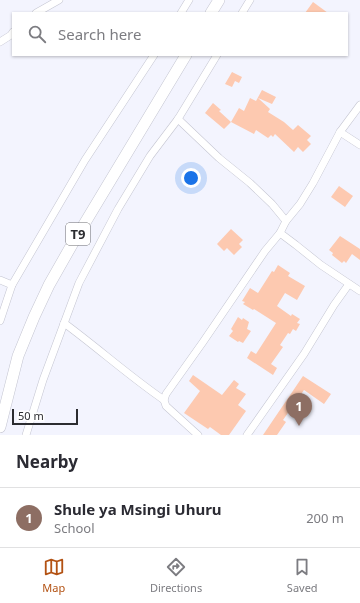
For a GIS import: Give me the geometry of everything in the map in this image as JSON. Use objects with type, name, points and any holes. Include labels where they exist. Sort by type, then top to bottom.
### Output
[{"type":"highway","name":"T9","points":[[0,427],[18,356],[49,285],[185,56]]},
{"type":"street","points":[[38,12],[59,0]]},
{"type":"street","points":[[182,12],[189,0]]},
{"type":"street","points":[[243,12],[250,0]]},
{"type":"street","points":[[0,42],[12,34]]},
{"type":"street","points":[[0,321],[12,285],[86,160],[153,56]]},
{"type":"street","points":[[26,435],[79,283],[118,209],[150,156],[178,119],[216,56]]},
{"type":"street","points":[[197,435],[166,406],[164,400],[166,394],[265,250],[280,233],[286,221],[300,204],[340,132],[360,105]]},
{"type":"street","points":[[178,119],[219,158],[250,183],[272,204],[286,221]]},
{"type":"street","points":[[340,132],[360,145]]},
{"type":"street","points":[[280,233],[320,265],[360,291]]},
{"type":"street","points":[[0,280],[12,285]]},
{"type":"street","points":[[247,435],[304,354],[334,305],[349,284]]},
{"type":"street","points":[[64,323],[98,348],[140,384],[164,400]]},
{"type":"building","points":[[313,2],[327,12],[306,12]]},
{"type":"building","points":[[232,72],[242,77],[239,83],[235,81],[232,87],[225,84]]},
{"type":"building","points":[[262,90],[276,97],[272,104],[258,98],[270,109],[268,112],[284,122],[293,130],[298,125],[311,136],[307,140],[311,144],[303,152],[298,147],[294,152],[275,134],[273,137],[271,135],[268,138],[256,130],[254,134],[231,122],[239,108],[244,111],[250,98],[256,101]]},
{"type":"building","points":[[213,103],[231,122],[224,129],[205,113]]},
{"type":"building","points":[[339,186],[353,196],[345,207],[331,197]]},
{"type":"building","points":[[231,229],[243,240],[239,244],[242,247],[234,255],[227,248],[224,251],[217,244]]},
{"type":"building","points":[[340,236],[360,249],[360,260],[352,254],[346,263],[344,261],[342,263],[332,255],[333,253],[329,250]]},
{"type":"building","points":[[278,265],[290,273],[288,276],[305,286],[297,300],[285,293],[277,306],[291,316],[292,314],[300,319],[297,323],[300,324],[296,331],[293,329],[290,334],[288,333],[280,345],[283,347],[271,364],[277,368],[273,375],[247,358],[251,351],[256,354],[276,323],[243,304],[245,302],[242,301],[250,288],[258,293],[272,271],[274,272]]},
{"type":"building","points":[[238,317],[249,322],[247,329],[251,331],[243,343],[238,342],[229,336],[233,331],[231,329]]},
{"type":"building","points":[[193,375],[222,395],[234,380],[239,384],[236,388],[246,394],[238,405],[246,411],[229,435],[221,435],[210,427],[208,429],[184,413],[200,391],[189,381]]},
{"type":"building","points":[[303,376],[331,394],[324,404],[304,390],[283,420],[286,422],[277,435],[263,435]]},
{"type":"place","name":"Shule ya Msingi Uhuru","points":[[299,426]]}]
